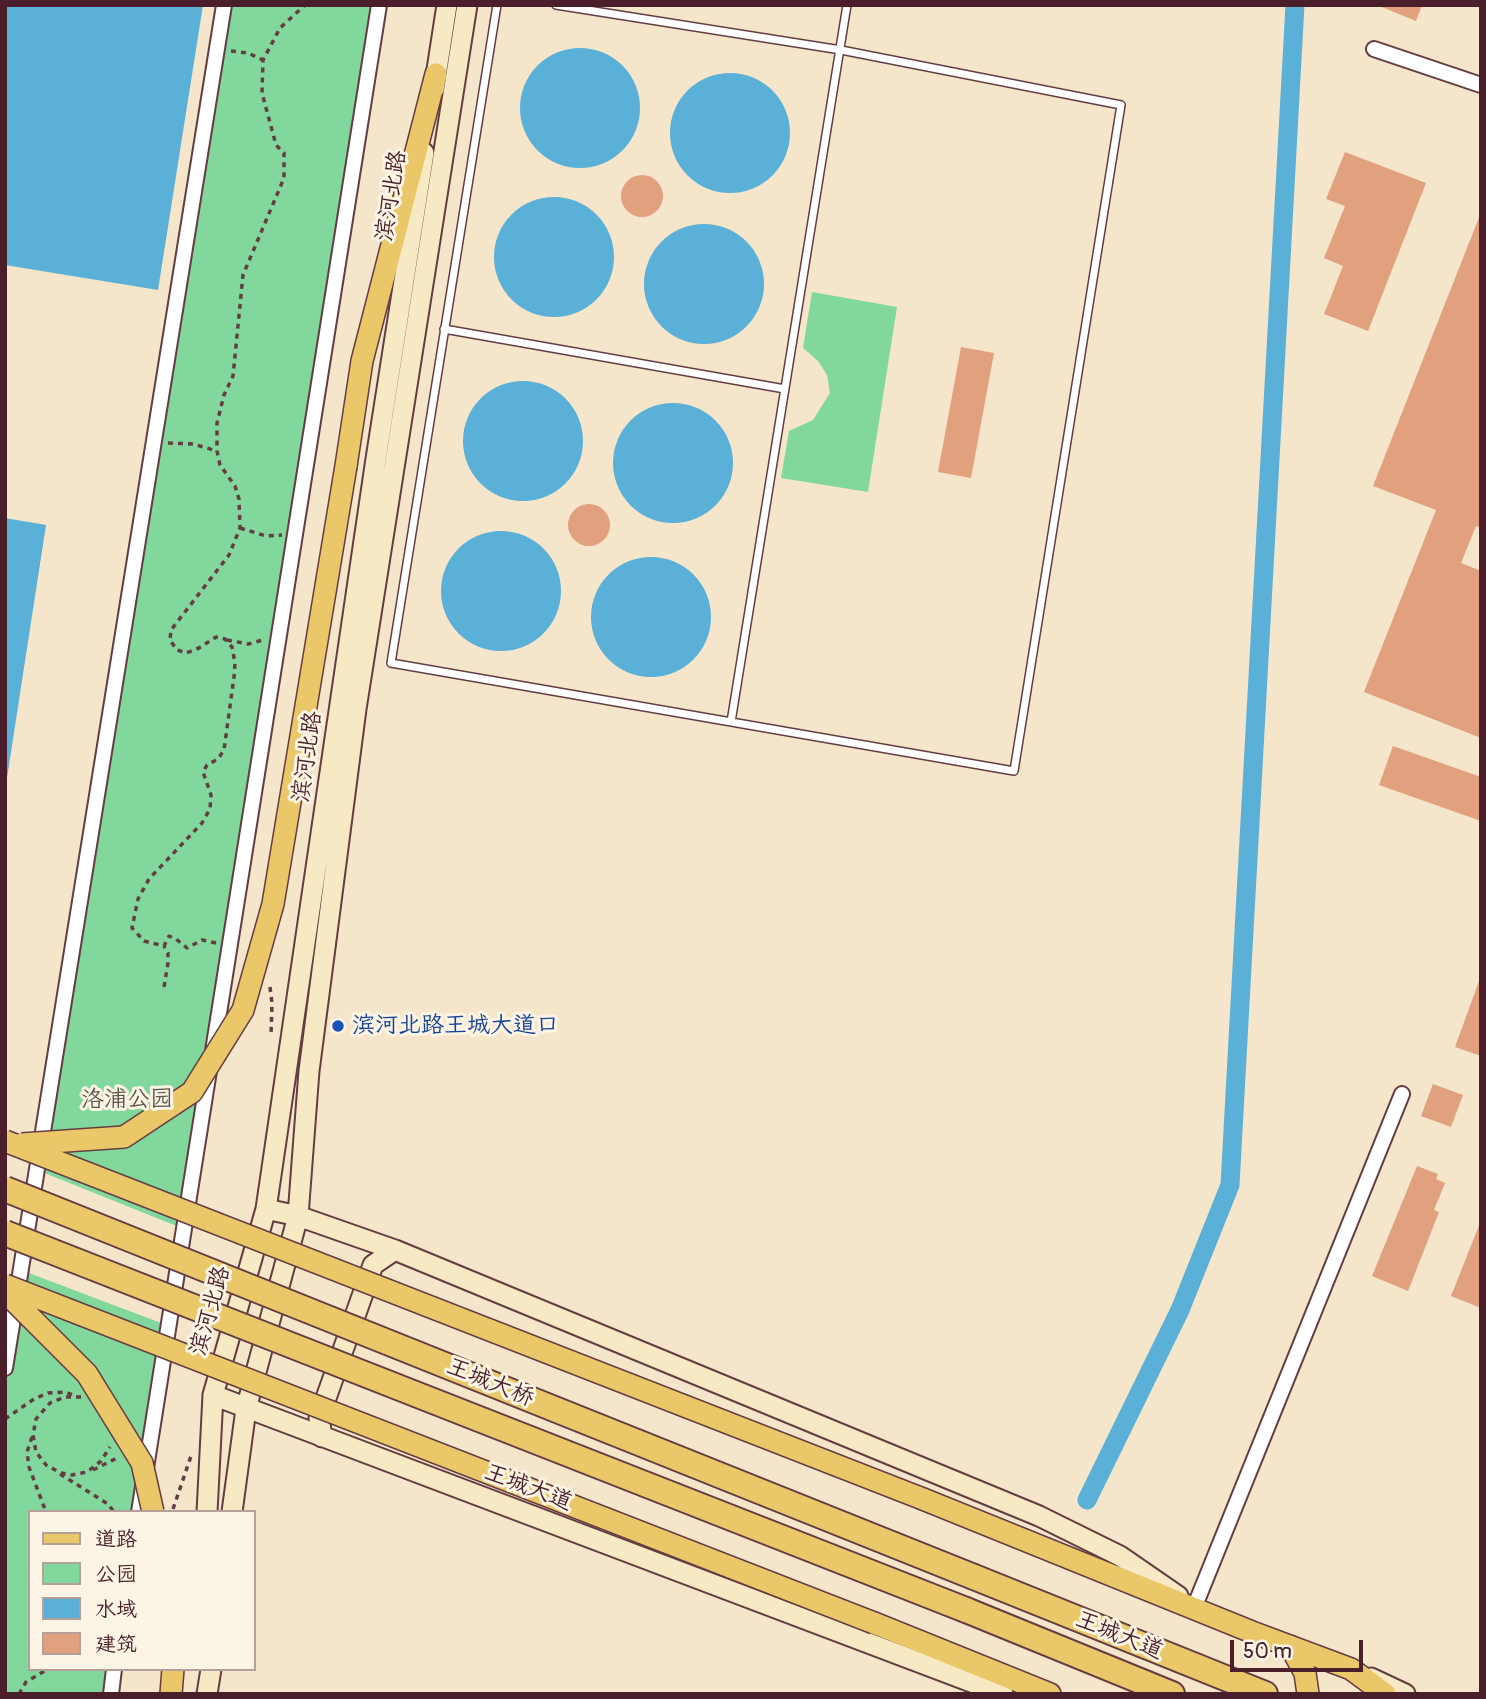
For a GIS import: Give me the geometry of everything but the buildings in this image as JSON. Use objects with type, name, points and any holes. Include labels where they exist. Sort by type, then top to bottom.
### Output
[{"type":"highway","name":"王城大桥","points":[[5,1189],[974,1577]]},
{"type":"highway","name":"王城大桥","points":[[5,1233],[966,1610]]},
{"type":"highway","name":"王城大道","points":[[974,1577],[1259,1691]]},
{"type":"highway","name":"王城大道","points":[[966,1610],[1172,1694]]},
{"type":"main road","name":"滨河北路","points":[[207,1510],[213,1395],[266,1209],[376,459],[447,5]]},
{"type":"main road","name":"滨河北路","points":[[232,1510],[246,1409],[298,1216],[309,1071],[356,709],[467,5]]},
{"type":"main road","points":[[9,1143],[124,1138],[192,1091],[243,1010],[273,904],[362,360],[436,74]]},
{"type":"main road","points":[[9,1143],[923,1499],[1352,1669],[1405,1694]]},
{"type":"main road","points":[[266,1209],[298,1216],[395,1250],[1039,1516],[1120,1556],[1194,1608]]},
{"type":"main road","points":[[322,1437],[319,1418],[373,1265],[395,1250]]},
{"type":"main road","name":"王城大道","points":[[5,1285],[1050,1694]]},
{"type":"main road","points":[[5,1292],[87,1374],[142,1463],[153,1510]]},
{"type":"main road","points":[[213,1395],[1003,1694]]},
{"type":"main road","points":[[966,1610],[1147,1694]]},
{"type":"main road","points":[[1290,1646],[1305,1673],[1308,1694]]},
{"type":"main road","points":[[1352,1669],[1385,1694]]},
{"type":"main road","points":[[171,1694],[173,1671]]},
{"type":"street","points":[[5,1368],[225,5]]},
{"type":"street","points":[[139,1510],[379,5]]},
{"type":"street","points":[[1374,49],[1481,85]]},
{"type":"street","points":[[1194,1608],[1402,1094]]},
{"type":"street","points":[[110,1694],[114,1671]]},
{"type":"lane","points":[[496,5],[391,663],[1014,771],[1121,105],[841,50],[556,5]]},
{"type":"lane","points":[[731,722],[847,5]]},
{"type":"lane","points":[[444,329],[785,389]]},
{"type":"path","points":[[279,631],[248,645],[216,637],[186,653],[177,650],[170,640],[171,630],[229,555],[240,527],[239,499],[228,474],[220,464],[217,452],[217,423],[224,395],[233,376],[243,275],[284,178],[284,153],[275,145],[262,93],[262,60],[280,29],[305,5]]},
{"type":"path","points":[[217,52],[248,53],[262,60]]},
{"type":"path","points":[[153,447],[174,442],[192,444],[217,452]]},
{"type":"path","points":[[240,527],[266,536],[295,533]]},
{"type":"path","points":[[164,946],[144,941],[132,928],[133,915],[149,879],[202,823],[210,809],[211,795],[203,772],[224,750],[234,677],[232,647],[225,639]]},
{"type":"path","points":[[163,987],[168,963],[164,946],[169,936],[187,948],[201,940],[229,946]]},
{"type":"path","points":[[5,1419],[34,1399],[48,1393],[65,1392],[82,1397],[65,1397],[50,1403],[36,1419],[27,1452],[29,1467],[45,1510]]},
{"type":"path","points":[[33,1435],[36,1452],[46,1465],[102,1499],[112,1510]]},
{"type":"path","points":[[46,1465],[72,1475],[87,1472],[101,1461],[110,1447],[111,1436]]},
{"type":"path","points":[[19,1694],[26,1682],[45,1671]]},
{"type":"green space","name":"洛浦公园","points":[[224,5],[379,5],[184,1229],[37,1170]]},
{"type":"green space","points":[[812,292],[897,307],[868,492],[781,478],[789,431],[813,420],[830,393],[827,375],[818,361],[803,348]]},
{"type":"green space","points":[[21,1270],[169,1326],[139,1510],[28,1510],[28,1671],[114,1671],[111,1694],[5,1694],[5,1368]]},
{"type":"water","points":[[5,5],[203,5],[158,290],[5,265]]},
{"type":"water","points":[[580,48],[603,52],[623,65],[636,85],[640,108],[636,131],[623,151],[603,164],[580,168],[557,164],[537,151],[524,131],[520,108],[524,85],[537,65],[557,52]]},
{"type":"water","points":[[730,73],[753,77],[773,90],[786,110],[790,133],[786,156],[773,176],[753,189],[730,193],[707,189],[687,176],[674,156],[670,133],[674,110],[687,90],[707,77]]},
{"type":"water","points":[[554,197],[577,201],[597,214],[610,234],[614,257],[610,280],[597,300],[577,313],[554,317],[531,313],[511,300],[498,280],[494,257],[498,234],[511,214],[531,201]]},
{"type":"water","points":[[704,224],[727,228],[747,241],[760,261],[764,284],[760,307],[747,327],[727,340],[704,344],[681,340],[661,327],[648,307],[644,284],[648,261],[661,241],[681,228]]},
{"type":"water","points":[[523,381],[546,385],[566,398],[579,418],[583,441],[579,464],[566,484],[546,497],[523,501],[500,497],[480,484],[467,464],[463,441],[467,418],[480,398],[500,385]]},
{"type":"water","points":[[673,403],[696,407],[716,420],[729,440],[733,463],[729,486],[716,506],[696,519],[673,523],[650,519],[630,506],[617,486],[613,463],[617,440],[630,420],[650,407]]},
{"type":"water","points":[[5,518],[46,525],[5,791]]},
{"type":"water","points":[[501,531],[524,536],[543,549],[556,568],[561,591],[556,614],[543,633],[524,646],[501,651],[478,646],[459,633],[446,614],[441,591],[446,568],[459,549],[478,536]]},
{"type":"water","points":[[651,557],[674,562],[693,575],[706,594],[711,617],[706,640],[693,659],[674,672],[651,677],[628,672],[609,659],[596,640],[591,617],[596,594],[609,575],[628,562]]},
{"type":"waterway","points":[[1087,1500],[1180,1310],[1230,1185],[1295,5]]},
{"type":"place","name":"滨河北路王城大道口","points":[[338,1026]]}]
